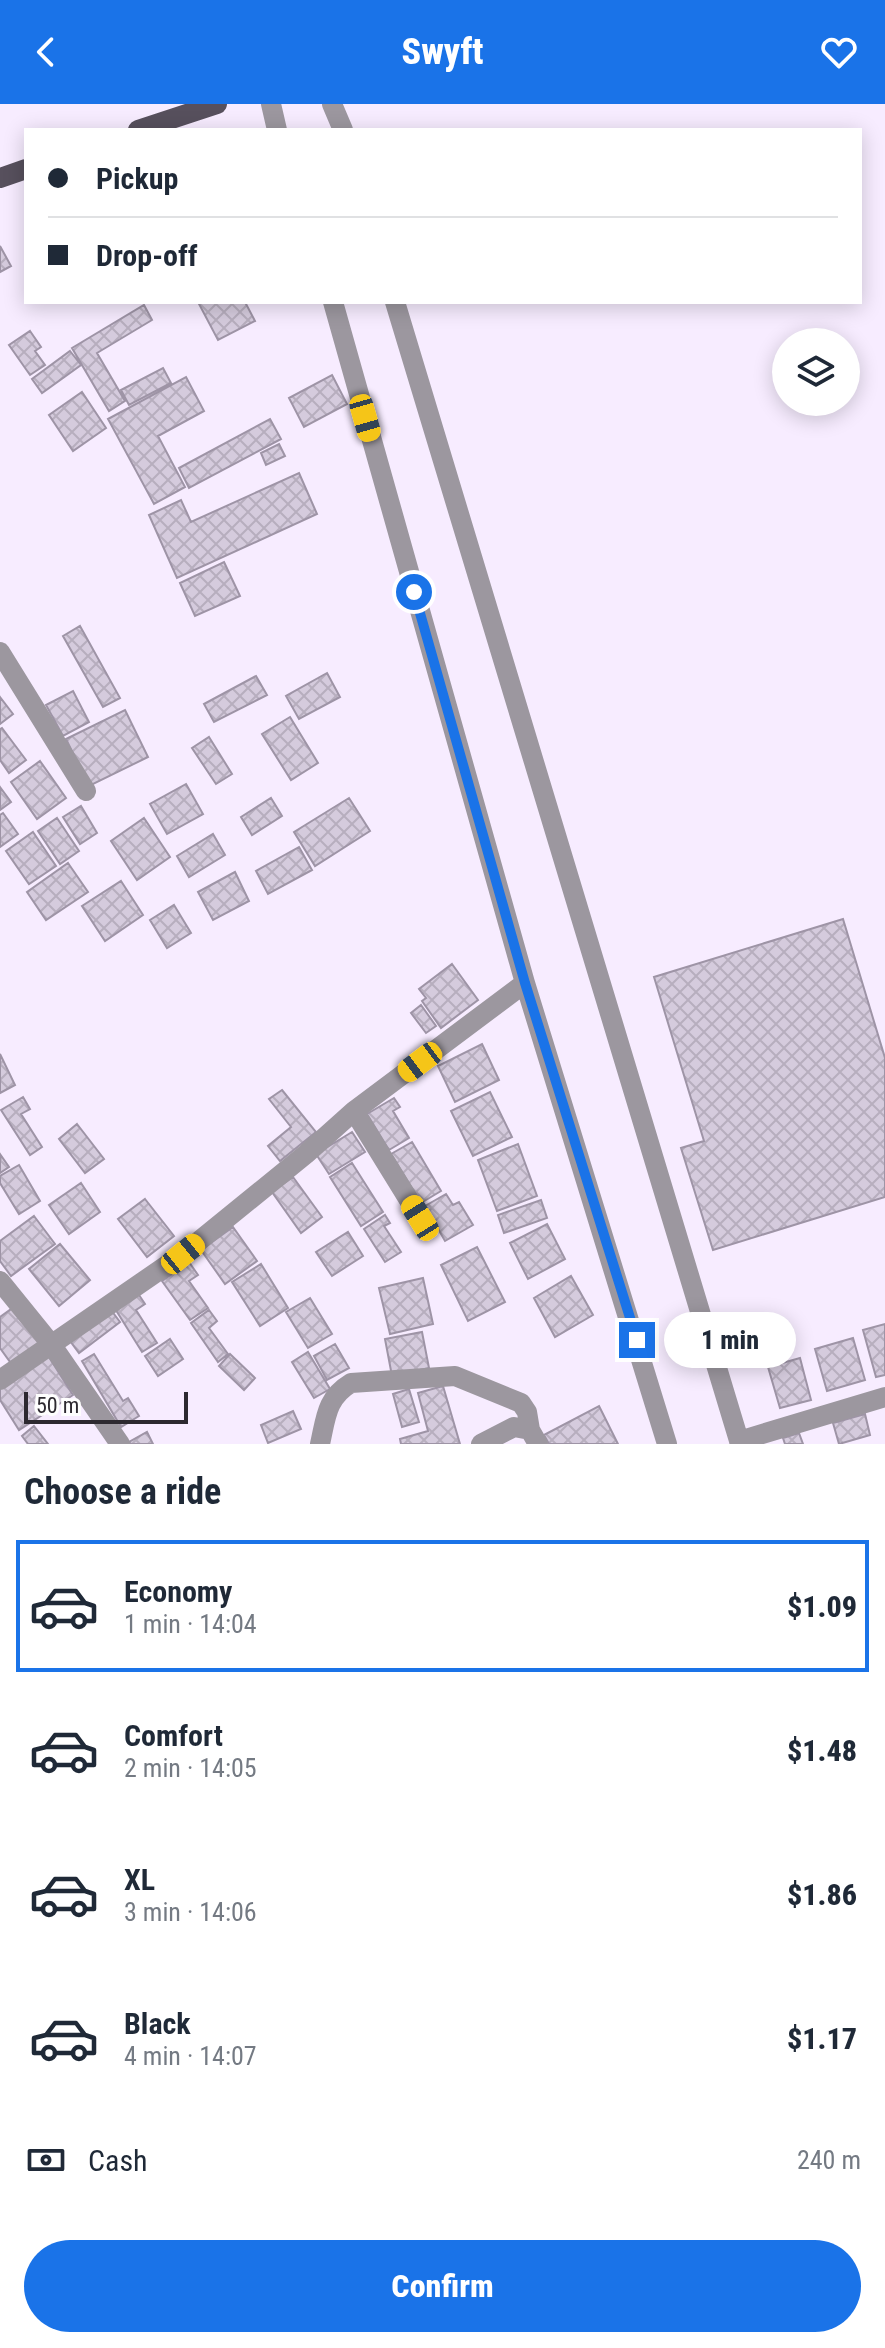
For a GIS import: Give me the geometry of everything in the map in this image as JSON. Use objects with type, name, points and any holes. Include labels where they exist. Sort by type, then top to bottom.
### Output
[{"type":"main road","points":[[144,128],[217,104]]},
{"type":"main road","points":[[0,178],[24,170]]},
{"type":"street","points":[[271,104],[277,128]]},
{"type":"street","points":[[332,104],[342,128]]},
{"type":"street","points":[[334,304],[525,983],[667,1444]]},
{"type":"street","points":[[396,304],[739,1443],[885,1397]]},
{"type":"street","points":[[0,652],[86,791]]},
{"type":"street","points":[[0,1380],[183,1254],[354,1111],[525,983]]},
{"type":"street","points":[[354,1111],[420,1218]]},
{"type":"street","points":[[0,1281],[51,1344],[120,1444]]},
{"type":"street","points":[[320,1444],[329,1404],[339,1390],[351,1383],[455,1376],[521,1403],[534,1437]]},
{"type":"street","points":[[481,1444],[514,1427],[534,1437]]},
{"type":"building","points":[[0,246],[11,266],[0,272]]},
{"type":"building","points":[[199,304],[246,304],[255,321],[218,340]]},
{"type":"building","points":[[144,305],[152,320],[97,353],[125,401],[109,411],[72,348]]},
{"type":"building","points":[[30,331],[41,347],[35,351],[45,365],[30,375],[9,345]]},
{"type":"building","points":[[70,351],[81,365],[42,393],[32,379]]},
{"type":"building","points":[[163,368],[171,383],[129,405],[121,390]]},
{"type":"building","points":[[332,375],[347,404],[304,427],[289,398]]},
{"type":"building","points":[[186,377],[204,411],[158,436],[185,487],[154,504],[108,419]]},
{"type":"building","points":[[82,392],[106,428],[73,451],[49,415]]},
{"type":"building","points":[[270,419],[281,439],[189,488],[179,468]]},
{"type":"building","points":[[279,444],[285,456],[266,465],[261,453]]},
{"type":"building","points":[[299,473],[317,514],[177,578],[149,515],[181,500],[191,522]]},
{"type":"building","points":[[224,562],[240,596],[195,616],[180,583]]},
{"type":"building","points":[[80,626],[120,698],[103,707],[63,636]]},
{"type":"building","points":[[327,673],[340,697],[299,719],[286,696]]},
{"type":"building","points":[[256,676],[267,695],[214,722],[204,704]]},
{"type":"building","points":[[73,691],[89,722],[63,736],[46,705]]},
{"type":"building","points":[[0,697],[13,714],[0,724]]},
{"type":"building","points":[[125,710],[148,757],[89,786],[66,739]]},
{"type":"building","points":[[290,717],[318,763],[291,780],[262,734]]},
{"type":"building","points":[[2,728],[26,760],[9,773],[0,760]]},
{"type":"building","points":[[209,737],[232,774],[216,784],[192,748]]},
{"type":"building","points":[[40,761],[66,798],[37,819],[11,782]]},
{"type":"building","points":[[186,784],[203,814],[167,834],[150,804]]},
{"type":"building","points":[[0,787],[11,802],[0,810]]},
{"type":"building","points":[[271,798],[282,816],[252,835],[241,817]]},
{"type":"building","points":[[349,798],[370,831],[315,866],[294,832]]},
{"type":"building","points":[[81,806],[97,833],[80,844],[63,817]]},
{"type":"building","points":[[3,813],[18,834],[0,847],[0,815]]},
{"type":"building","points":[[57,818],[79,851],[60,864],[38,831]]},
{"type":"building","points":[[144,818],[170,857],[137,880],[111,841]]},
{"type":"building","points":[[33,832],[56,866],[29,884],[6,851]]},
{"type":"building","points":[[213,834],[225,855],[189,877],[177,856]]},
{"type":"building","points":[[299,847],[312,870],[268,894],[256,871]]},
{"type":"building","points":[[68,863],[88,892],[46,920],[27,892]]},
{"type":"building","points":[[235,872],[249,901],[213,920],[198,892]]},
{"type":"building","points":[[121,881],[143,915],[105,941],[82,906]]},
{"type":"building","points":[[174,905],[191,933],[167,948],[150,920]]},
{"type":"building","points":[[843,919],[885,1058],[885,1197],[713,1250],[681,1148],[704,1141],[654,977]]},
{"type":"building","points":[[452,964],[478,1000],[441,1028],[422,1001],[426,998],[419,989]]},
{"type":"building","points":[[421,1005],[436,1026],[426,1033],[411,1013]]},
{"type":"building","points":[[482,1044],[499,1080],[455,1102],[438,1066]]},
{"type":"building","points":[[0,1054],[15,1085],[0,1093]]},
{"type":"building","points":[[282,1090],[316,1132],[280,1161],[268,1146],[291,1127],[269,1099]]},
{"type":"building","points":[[490,1092],[512,1137],[473,1156],[451,1111]]},
{"type":"building","points":[[23,1097],[30,1109],[21,1114],[42,1147],[30,1155],[1,1110]]},
{"type":"building","points":[[394,1098],[400,1107],[393,1111],[409,1138],[389,1150],[367,1114]]},
{"type":"building","points":[[77,1124],[104,1159],[85,1173],[59,1139]]},
{"type":"building","points":[[352,1132],[365,1152],[329,1174],[316,1154]]},
{"type":"building","points":[[412,1142],[441,1191],[421,1203],[391,1154]]},
{"type":"building","points":[[518,1144],[537,1196],[497,1211],[478,1160]]},
{"type":"building","points":[[0,1154],[9,1167],[0,1173]]},
{"type":"building","points":[[352,1163],[383,1212],[361,1226],[330,1177]]},
{"type":"building","points":[[19,1165],[40,1201],[19,1214],[0,1183],[0,1176]]},
{"type":"building","points":[[293,1177],[322,1217],[301,1233],[272,1192]]},
{"type":"building","points":[[81,1183],[100,1212],[69,1234],[49,1205]]},
{"type":"building","points":[[446,1194],[453,1205],[459,1202],[473,1225],[445,1241],[425,1206]]},
{"type":"building","points":[[145,1199],[174,1236],[147,1257],[118,1219]]},
{"type":"building","points":[[541,1200],[547,1218],[504,1233],[498,1215]]},
{"type":"building","points":[[385,1215],[390,1223],[384,1226],[401,1252],[385,1262],[364,1229]]},
{"type":"building","points":[[34,1216],[55,1244],[11,1276],[0,1261],[0,1241]]},
{"type":"building","points":[[547,1224],[565,1259],[528,1279],[510,1243]]},
{"type":"building","points":[[233,1227],[257,1261],[225,1284],[201,1250]]},
{"type":"building","points":[[348,1232],[363,1256],[332,1276],[316,1252]]},
{"type":"building","points":[[60,1244],[90,1280],[59,1306],[29,1269]]},
{"type":"building","points":[[477,1247],[505,1302],[468,1321],[441,1265]]},
{"type":"building","points":[[189,1262],[198,1275],[189,1281],[208,1308],[190,1320],[162,1281]]},
{"type":"building","points":[[261,1264],[288,1308],[260,1326],[232,1282]]},
{"type":"building","points":[[571,1276],[593,1315],[555,1337],[534,1298]]},
{"type":"building","points":[[423,1278],[433,1324],[390,1334],[379,1288]]},
{"type":"building","points":[[137,1292],[145,1304],[136,1310],[157,1343],[142,1352],[114,1307]]},
{"type":"building","points":[[310,1298],[332,1334],[308,1348],[286,1312]]},
{"type":"building","points":[[14,1307],[42,1345],[13,1366],[0,1348],[0,1317]]},
{"type":"building","points":[[111,1310],[120,1322],[79,1353],[70,1341]]},
{"type":"building","points":[[209,1310],[217,1321],[209,1328],[228,1354],[218,1362],[191,1323]]},
{"type":"building","points":[[885,1324],[885,1375],[876,1377],[863,1330]]},
{"type":"building","points":[[422,1332],[429,1368],[392,1376],[385,1339]]},
{"type":"building","points":[[853,1338],[865,1380],[827,1391],[815,1349]]},
{"type":"building","points":[[170,1339],[183,1359],[158,1376],[145,1356]]},
{"type":"building","points":[[335,1344],[349,1368],[327,1380],[314,1356]]},
{"type":"building","points":[[308,1352],[330,1389],[314,1398],[292,1362]]},
{"type":"building","points":[[47,1354],[73,1395],[19,1430],[0,1400],[0,1384]]},
{"type":"building","points":[[94,1354],[123,1401],[128,1398],[139,1416],[121,1427],[82,1361]]},
{"type":"building","points":[[230,1354],[255,1378],[244,1390],[219,1366]]},
{"type":"building","points":[[800,1358],[811,1400],[780,1408],[768,1367]]},
{"type":"building","points":[[443,1386],[460,1444],[401,1444],[400,1439],[428,1431],[418,1393]]},
{"type":"building","points":[[409,1389],[419,1422],[402,1427],[393,1394]]},
{"type":"building","points":[[599,1406],[618,1444],[549,1444],[544,1435]]},
{"type":"building","points":[[293,1411],[301,1429],[268,1443],[261,1425]]},
{"type":"building","points":[[865,1414],[870,1435],[839,1444],[833,1423]]},
{"type":"building","points":[[34,1426],[48,1444],[28,1444],[22,1436]]},
{"type":"building","points":[[147,1432],[153,1444],[129,1442]]},
{"type":"building","points":[[799,1433],[803,1444],[785,1444],[783,1438]]},
{"type":"route","points":[[414,592],[525,983],[637,1340]]}]
